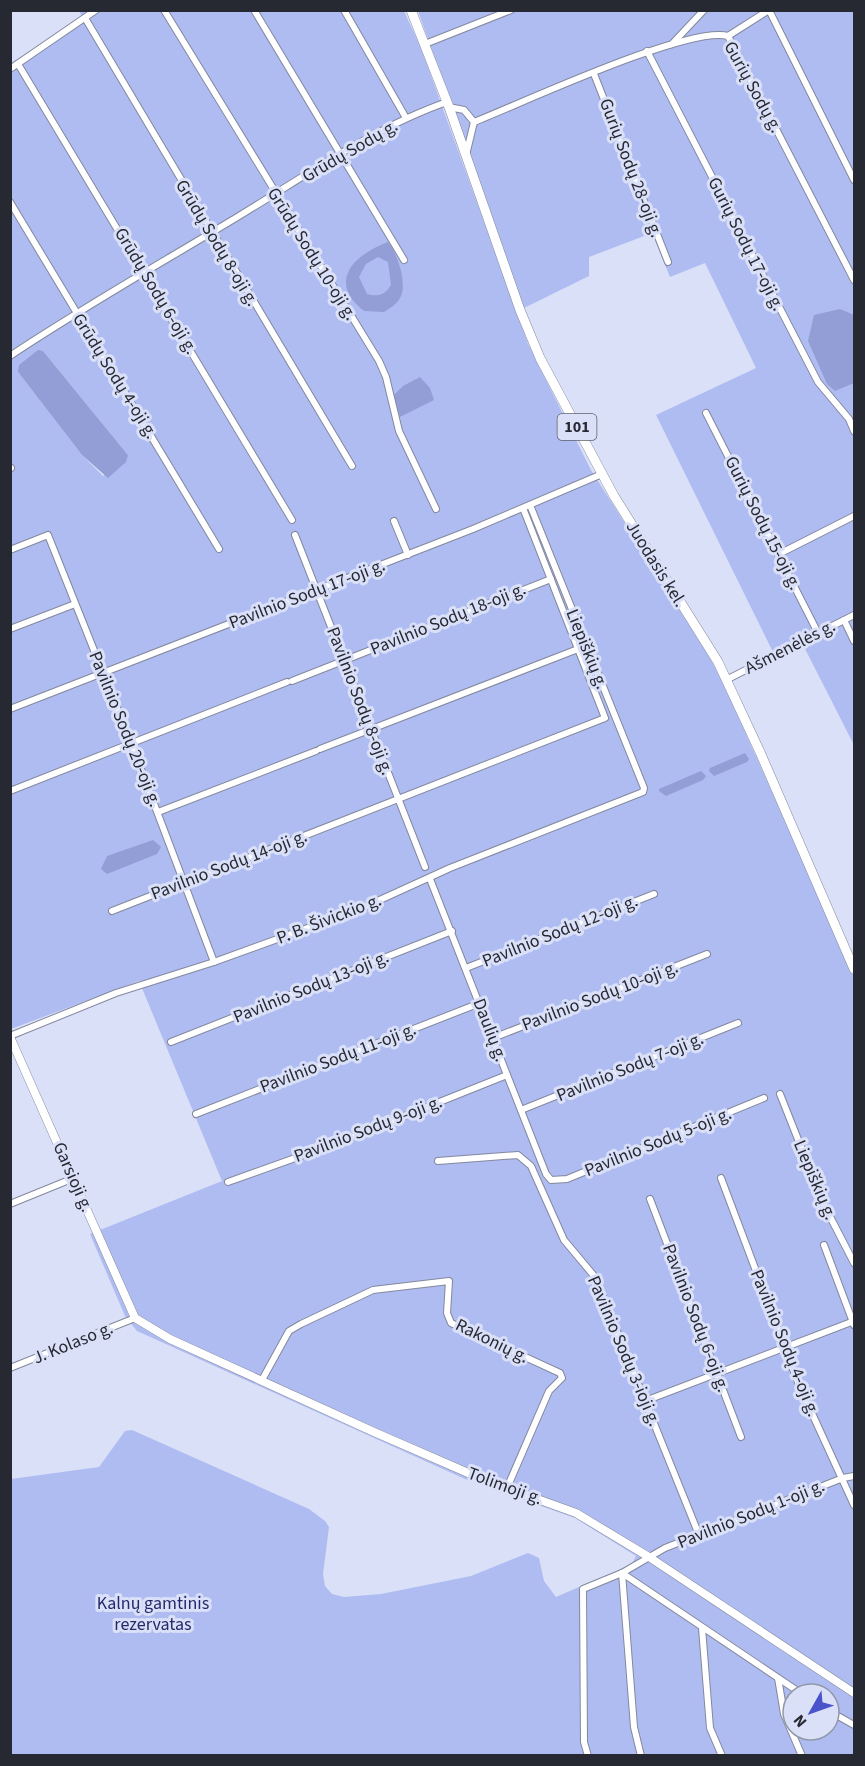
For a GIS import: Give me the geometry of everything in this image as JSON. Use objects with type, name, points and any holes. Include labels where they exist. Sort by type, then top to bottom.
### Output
[{"type":"main road","name":"101","points":[[411,10],[466,155]]},
{"type":"main road","name":"Juodasis kel.","points":[[466,155],[531,337],[602,474],[726,680],[855,969]]},
{"type":"street","points":[[10,69],[96,10]]},
{"type":"street","name":"Grūdų Sodų 10-oji g.","points":[[164,10],[379,360],[386,377],[399,431],[436,509]]},
{"type":"street","points":[[254,10],[404,260]]},
{"type":"street","points":[[344,10],[406,118]]},
{"type":"street","points":[[425,44],[511,10]]},
{"type":"street","points":[[672,45],[705,10]]},
{"type":"street","points":[[728,36],[769,10],[855,180]]},
{"type":"street","name":"Grūdų Sodų 8-oji g.","points":[[85,18],[211,233],[352,466]]},
{"type":"street","name":"Gurių Sodų g.","points":[[474,122],[647,51],[712,36],[728,36],[855,280]]},
{"type":"street","name":"Gurių Sodų 17-oji g.","points":[[647,51],[818,382],[849,419],[855,431]]},
{"type":"street","name":"Grūdų Sodų 6-oji g.","points":[[18,64],[292,520]]},
{"type":"street","name":"Gurių Sodų 28-oji g.","points":[[594,74],[668,262]]},
{"type":"street","points":[[448,105],[464,110],[474,122],[466,155]]},
{"type":"street","name":"Grūdų Sodų g.","points":[[12,353],[76,312],[406,118],[448,105]]},
{"type":"street","name":"Grūdų Sodų 4-oji g.","points":[[10,202],[219,549]]},
{"type":"street","name":"Gurių Sodų 15-oji g.","points":[[706,413],[818,633]]},
{"type":"street","name":"Pavilnio Sodų 17-oji g.","points":[[10,709],[408,555],[602,474]]},
{"type":"street","points":[[158,812],[578,649],[526,507]]},
{"type":"street","name":"Liepiškių g.","points":[[526,507],[644,788],[643,792]]},
{"type":"street","points":[[779,554],[855,516]]},
{"type":"street","points":[[393,521],[408,555]]},
{"type":"street","name":"Pavilnio Sodų 8-oji g.","points":[[295,534],[425,867]]},
{"type":"street","name":"Pavilnio Sodų 20-oji g.","points":[[10,550],[48,536],[131,742],[214,962]]},
{"type":"street","name":"Pavilnio Sodų 18-oji g.","points":[[10,790],[551,579]]},
{"type":"street","points":[[10,629],[75,604]]},
{"type":"street","name":"Ašmenėlės g.","points":[[726,680],[855,615]]},
{"type":"street","points":[[844,620],[855,641]]},
{"type":"street","name":"Pavilnio Sodų 14-oji g.","points":[[112,911],[605,718],[578,649]]},
{"type":"street","name":"P. B. Šivickio g.","points":[[10,1036],[116,993],[214,962],[360,909],[643,792]]},
{"type":"street","name":"Daulių g.","points":[[430,879],[546,1174],[551,1180]]},
{"type":"street","name":"Pavilnio Sodų 12-oji g.","points":[[466,968],[654,894]]},
{"type":"street","name":"Pavilnio Sodų 13-oji g.","points":[[171,1042],[452,931]]},
{"type":"street","name":"Pavilnio Sodų 10-oji g.","points":[[493,1038],[707,954]]},
{"type":"street","name":"Pavilnio Sodų 11-oji g.","points":[[196,1114],[480,1003]]},
{"type":"street","name":"Pavilnio Sodų 7-oji g.","points":[[521,1110],[738,1023]]},
{"type":"street","name":"Garsioji g.","points":[[10,1036],[135,1318]]},
{"type":"street","name":"Pavilnio Sodų 9-oji g.","points":[[228,1182],[337,1143],[507,1075]]},
{"type":"street","name":"Liepiškių g.","points":[[780,1094],[824,1205],[855,1263]]},
{"type":"street","name":"Pavilnio Sodų 5-oji g.","points":[[551,1180],[567,1179],[764,1098]]},
{"type":"street","name":"Pavilnio Sodų 3-ioji g.","points":[[438,1161],[518,1155],[526,1159],[537,1177],[560,1234],[595,1278],[699,1535]]},
{"type":"street","points":[[10,1203],[74,1178]]},
{"type":"street","name":"Pavilnio Sodų 4-oji g.","points":[[721,1178],[784,1349],[855,1505]]},
{"type":"street","name":"Pavilnio Sodų 6-oji g.","points":[[650,1199],[741,1437]]},
{"type":"street","points":[[645,1401],[854,1322],[824,1245]]},
{"type":"street","name":"Rakonių g.","points":[[262,1380],[289,1331],[301,1324],[373,1290],[448,1281],[447,1313],[451,1323],[560,1374],[562,1378],[549,1391],[507,1488]]},
{"type":"street","name":"J. Kolaso g.","points":[[10,1368],[135,1318]]},
{"type":"street","name":"Tolimoji g.","points":[[135,1318],[170,1339],[382,1435],[507,1488],[576,1513],[649,1557],[855,1693]]},
{"type":"street","name":"Pavilnio Sodų 1-oji g.","points":[[588,1755],[584,1742],[583,1589],[622,1573],[649,1557],[699,1535],[843,1478],[855,1476]]},
{"type":"street","points":[[622,1573],[784,1682]]},
{"type":"street","points":[[622,1573],[634,1727],[641,1755]]},
{"type":"street","points":[[702,1628],[710,1728],[722,1755]]},
{"type":"street","points":[[778,1678],[784,1714],[802,1755]]},
{"type":"street","points":[[841,1718],[855,1725]]},
{"type":"green space","name":"Kalnų gamtinis rezervatas","points":[[79,11],[404,11],[421,48],[528,344],[591,470],[711,660],[727,691],[854,977],[854,1755],[11,1755],[11,1479],[99,1467],[125,1431],[132,1430],[309,1509],[325,1521],[329,1527],[323,1574],[325,1586],[332,1594],[344,1597],[381,1594],[471,1576],[528,1553],[539,1558],[544,1581],[556,1597],[632,1564],[636,1556],[575,1518],[465,1479],[137,1331],[125,1316],[90,1234],[222,1181],[139,981],[11,1029],[11,63],[83,18]],"holes":[[[43,351],[128,455],[103,476],[82,455],[18,372]]]},
{"type":"green space","points":[[418,11],[854,11],[854,745],[800,639],[773,652],[656,415],[756,368],[705,263],[670,277],[652,233],[589,257],[589,276],[524,308]]},
{"type":"shaded area","points":[[388,242],[398,260],[403,283],[400,299],[384,312],[364,311],[347,290],[346,280],[349,270],[364,254]],"holes":[[[378,257],[388,262],[391,285],[381,294],[367,294],[359,277],[366,264]]]},
{"type":"shaded area","points":[[840,309],[854,315],[854,383],[835,391],[827,384],[808,341],[814,315]]},
{"type":"shaded area","points":[[38,350],[43,351],[128,455],[126,462],[108,478],[82,455],[18,372],[19,365]]},
{"type":"shaded area","points":[[420,377],[430,388],[434,400],[400,417],[394,395],[403,386]]},
{"type":"shaded area","points":[[745,753],[749,759],[747,762],[714,776],[709,771],[710,768]]},
{"type":"shaded area","points":[[701,771],[706,776],[703,780],[666,796],[659,791],[659,789]]},
{"type":"shaded area","points":[[153,840],[161,847],[157,854],[107,874],[101,869],[107,856]]}]
